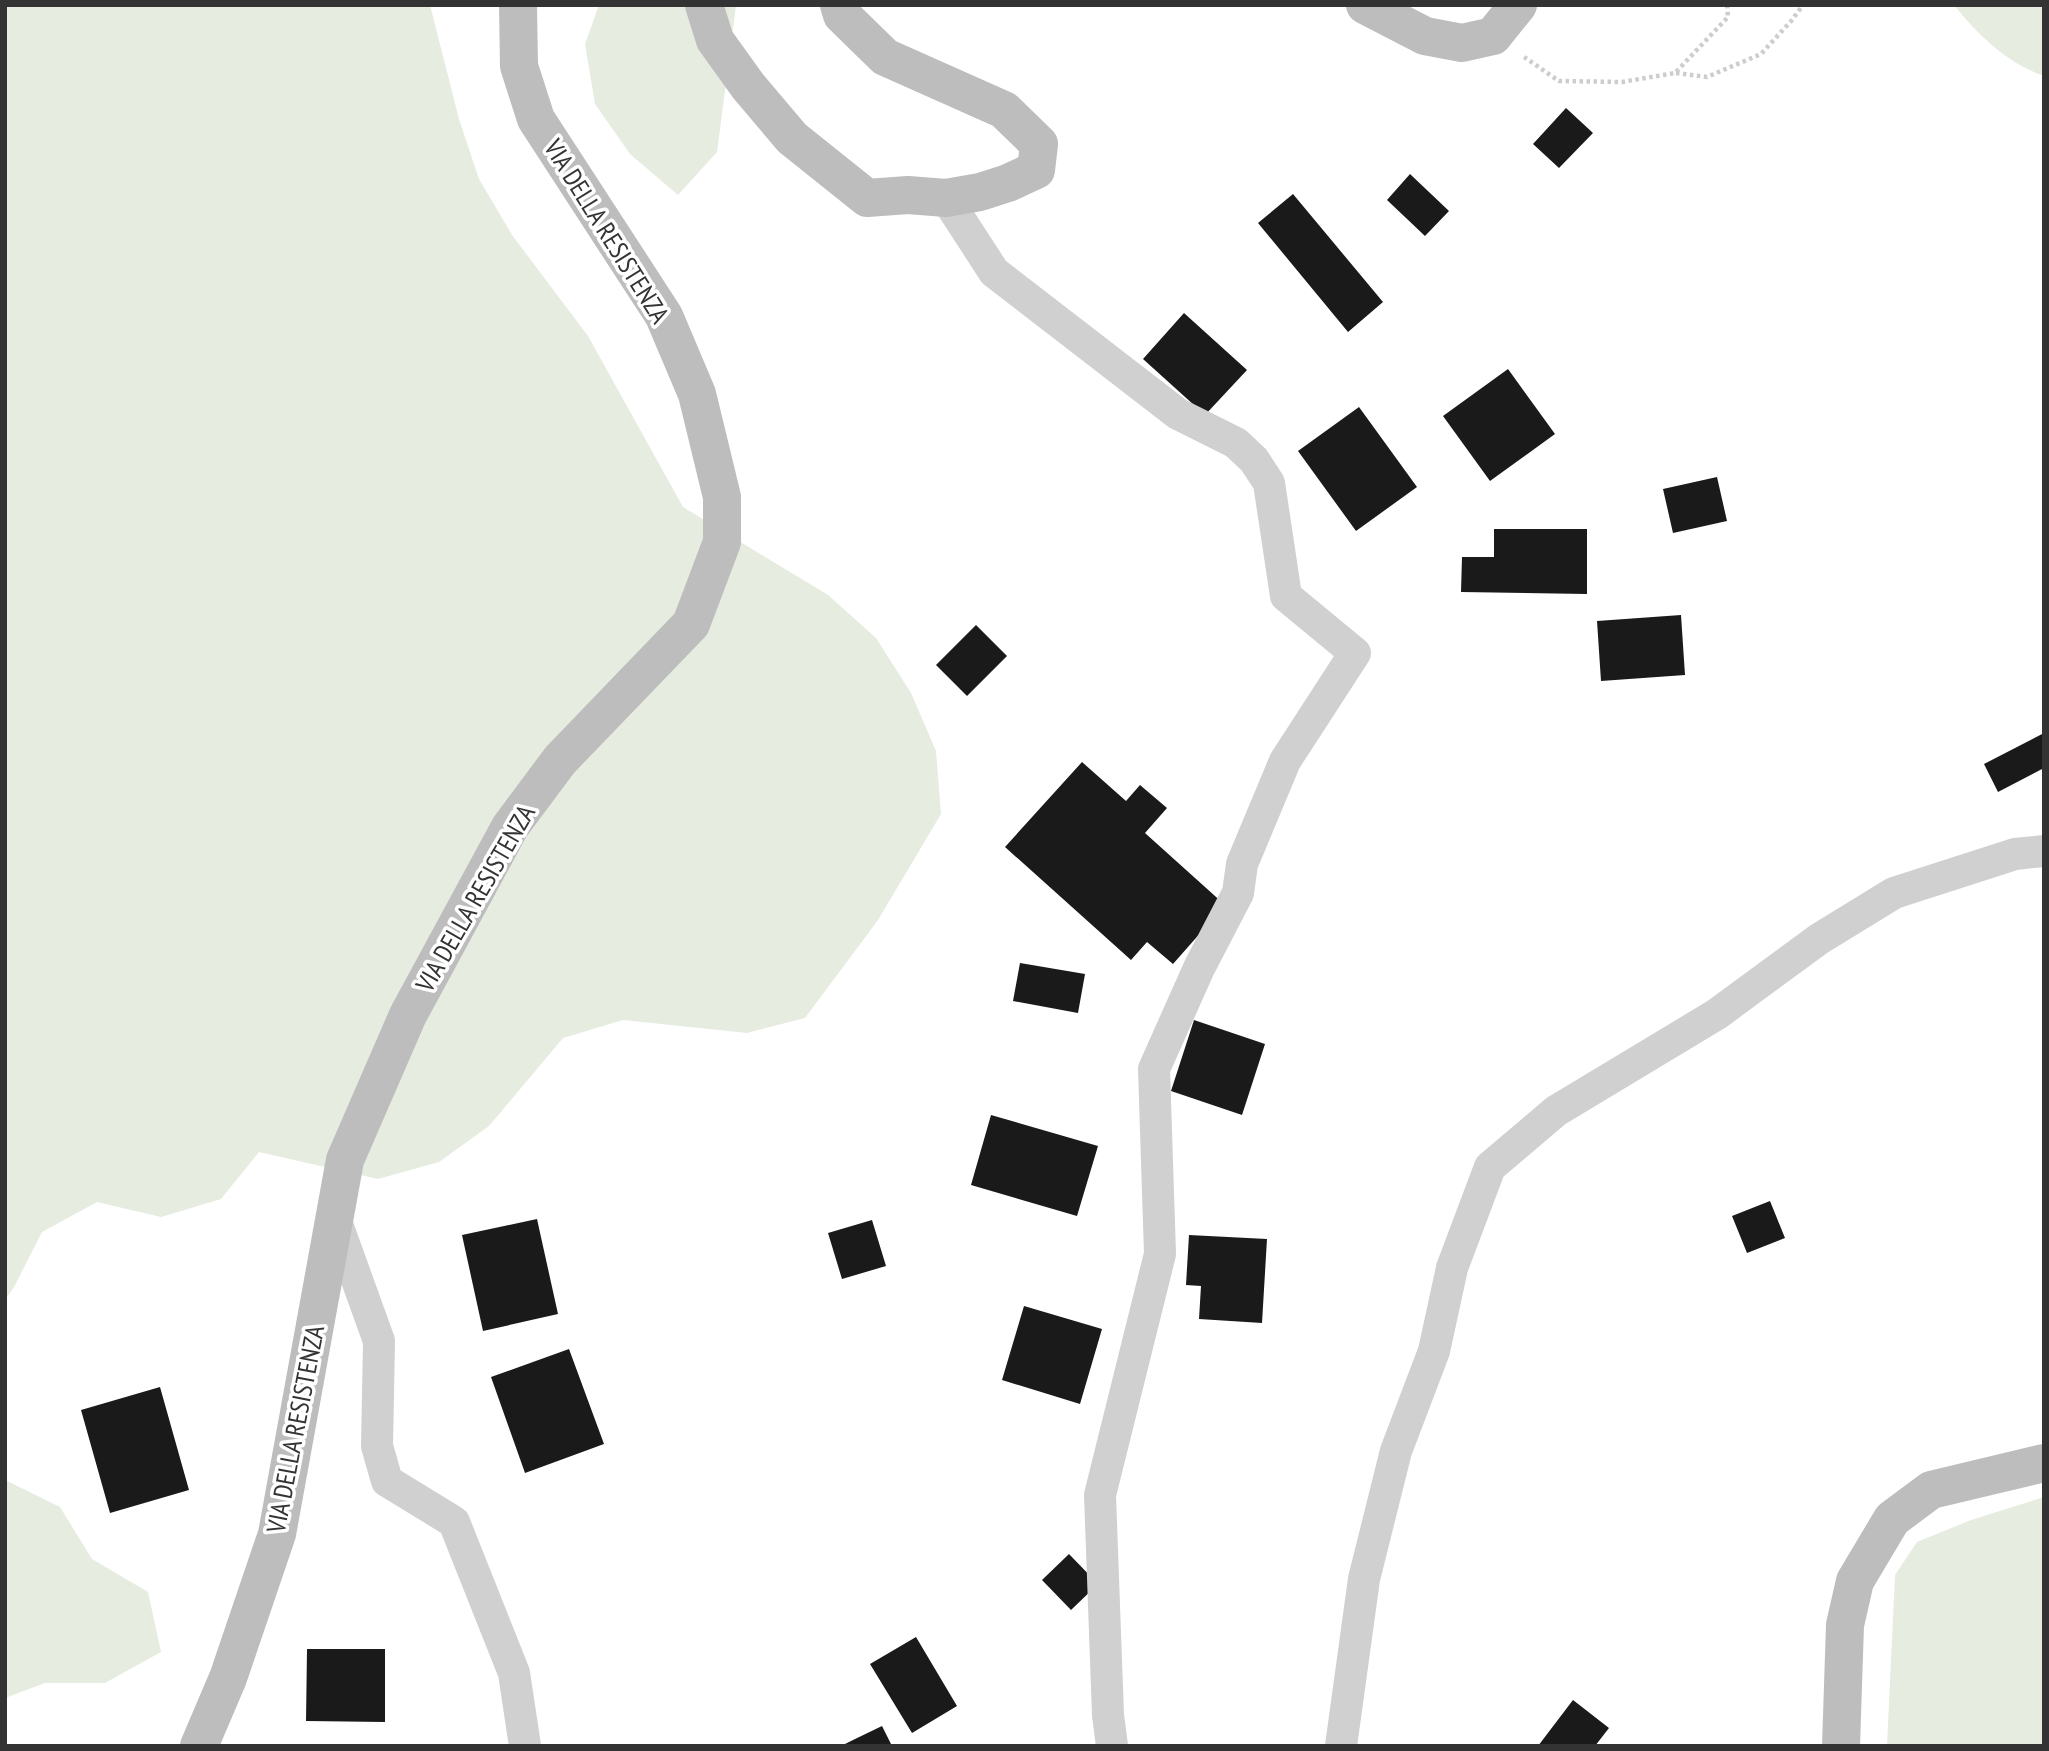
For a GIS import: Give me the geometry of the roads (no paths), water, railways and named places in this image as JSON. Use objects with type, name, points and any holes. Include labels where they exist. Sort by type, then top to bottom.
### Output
[{"type":"street","name":"VIA DELLA RESISTENZA","points":[[199,1746],[228,1678],[277,1534],[345,1160],[408,1015],[510,827],[560,760],[691,624],[722,542],[722,497],[697,394],[664,316],[536,119],[519,66],[518,5]]},
{"type":"street","points":[[704,5],[715,40],[748,86],[792,138],[867,198],[908,195],[946,198],[1008,183],[1036,170],[1039,144],[1004,110],[885,57],[842,15],[839,5]]},
{"type":"street","points":[[1365,5],[1425,36],[1462,43],[1493,36],[1518,5]]},
{"type":"street","points":[[946,198],[994,272],[1178,414],[1236,443],[1254,460],[1269,483],[1286,596],[1355,653],[1285,761],[1242,864],[1238,893],[1199,968],[1154,1069],[1160,1254],[1100,1495],[1108,1715],[1112,1746]]},
{"type":"street","points":[[1341,1746],[1364,1579],[1396,1451],[1434,1351],[1451,1269],[1490,1167],[1556,1111],[1717,1014],[1819,939],[1894,893],[2015,854],[2044,851]]},
{"type":"street","points":[[334,1216],[379,1341],[377,1446],[387,1481],[454,1522],[514,1673],[525,1746]]},
{"type":"street","points":[[1841,1746],[1845,1625],[1855,1581],[1892,1519],[1931,1490],[2044,1463]]}]
